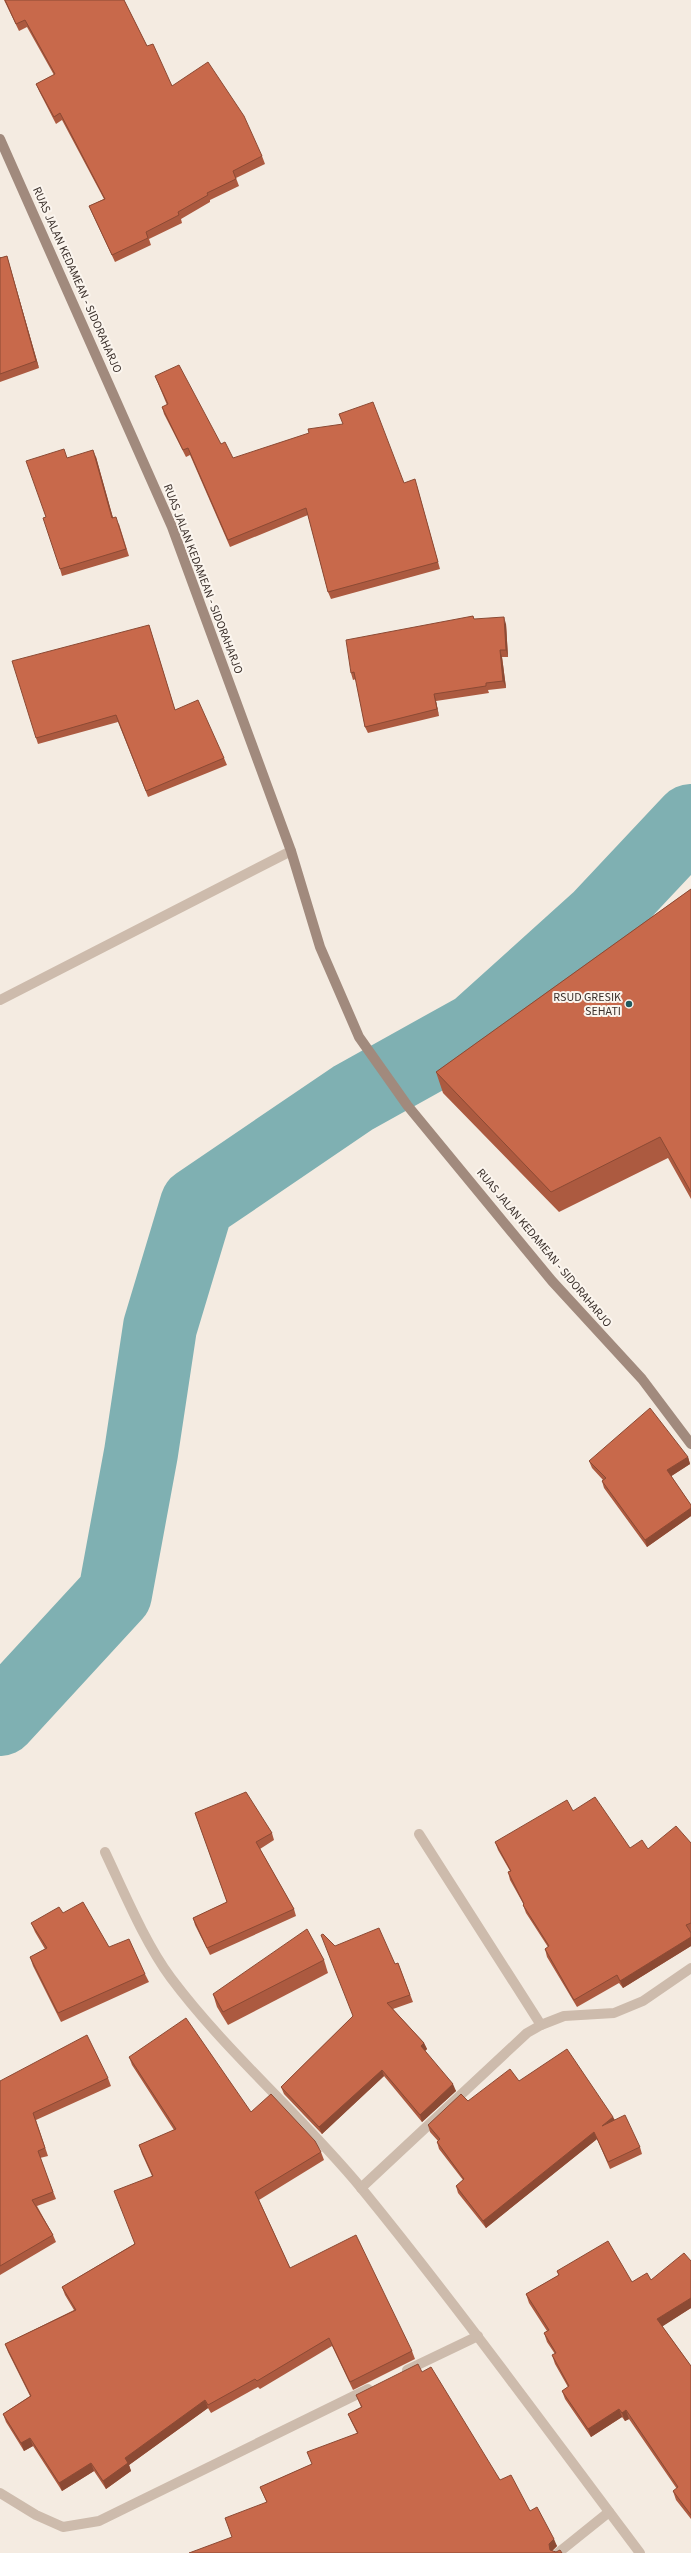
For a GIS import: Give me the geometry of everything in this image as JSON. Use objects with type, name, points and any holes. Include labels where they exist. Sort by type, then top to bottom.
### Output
[{"type":"main road","name":"RUAS JALAN KEDAMEAN - SIDORAHARJO","points":[[0,139],[172,527],[292,851],[320,947],[359,1037],[407,1105],[552,1281],[642,1379],[691,1444]]},
{"type":"street","points":[[0,1000],[292,851]]},
{"type":"street","points":[[419,1834],[541,2025]]},
{"type":"street","points":[[105,1852],[137,1919],[170,1977],[207,2021],[361,2188],[478,2336],[640,2553]]},
{"type":"street","points":[[361,2188],[527,2033],[541,2025],[564,2016],[614,2013],[643,2001],[691,1968]]},
{"type":"street","points":[[399,2374],[478,2336]]},
{"type":"street","points":[[0,2493],[36,2515],[63,2527],[99,2521],[378,2384]]},
{"type":"street","points":[[558,2553],[609,2512]]},
{"type":"building","points":[[5,0],[124,0],[147,46],[153,44],[172,86],[208,62],[244,116],[262,156],[233,171],[236,179],[207,193],[208,195],[178,212],[179,215],[146,232],[148,238],[112,255],[89,206],[105,199],[60,113],[54,117],[36,84],[55,74],[25,20],[16,24]]},
{"type":"building","points":[[7,256],[36,361],[0,374],[0,258]]},
{"type":"building","points":[[179,365],[221,444],[225,442],[233,458],[309,433],[308,429],[343,424],[339,414],[373,402],[404,483],[415,479],[438,562],[328,592],[306,508],[228,540],[188,448],[183,450],[162,407],[168,404],[155,376]]},
{"type":"building","points":[[64,449],[67,458],[93,450],[112,518],[116,517],[126,549],[60,569],[43,518],[46,517],[26,461]]},
{"type":"building","points":[[473,616],[474,619],[504,617],[506,650],[500,650],[503,681],[486,683],[486,686],[434,694],[437,709],[365,727],[354,672],[351,673],[346,640]]},
{"type":"building","points":[[149,625],[175,710],[198,700],[224,758],[146,791],[116,715],[36,738],[12,661]]},
{"type":"building","name":"RSUD GRESIK SEHATI","points":[[691,889],[691,1192],[660,1137],[551,1192],[436,1072]]},
{"type":"building","points":[[650,1408],[688,1457],[667,1470],[691,1505],[691,1508],[645,1540],[602,1481],[606,1478],[589,1461]]},
{"type":"building","points":[[246,1792],[272,1833],[256,1842],[294,1909],[207,1948],[193,1918],[227,1902],[195,1813]]},
{"type":"building","points":[[595,1797],[630,1848],[642,1840],[648,1849],[676,1826],[691,1843],[691,1923],[686,1925],[691,1933],[691,1937],[620,1981],[617,1975],[574,2000],[545,1949],[549,1946],[523,1905],[524,1904],[508,1872],[511,1871],[495,1842],[567,1800],[573,1811]]},
{"type":"building","points":[[83,1902],[109,1947],[129,1939],[145,1974],[58,2013],[30,1957],[47,1948],[31,1923],[59,1907],[63,1913]]},
{"type":"building","points":[[379,1928],[395,1964],[398,1963],[410,1995],[387,2003],[424,2043],[421,2046],[453,2084],[420,2115],[382,2070],[319,2127],[281,2087],[353,2016],[321,1935],[323,1934],[335,1946]]},
{"type":"building","points":[[307,1929],[324,1960],[223,2012],[213,1994]]},
{"type":"building","points":[[186,2018],[251,2112],[271,2094],[315,2141],[321,2152],[255,2192],[290,2268],[356,2235],[412,2351],[350,2382],[329,2338],[257,2381],[255,2379],[208,2405],[205,2400],[125,2458],[128,2463],[103,2481],[91,2463],[59,2483],[30,2438],[21,2443],[3,2414],[31,2396],[5,2344],[76,2310],[62,2287],[135,2244],[114,2191],[153,2176],[139,2145],[176,2129],[129,2057]]},
{"type":"building","points":[[87,2035],[108,2078],[33,2113],[45,2148],[38,2151],[53,2192],[32,2200],[53,2235],[0,2266],[0,2081]]},
{"type":"building","points":[[567,2049],[613,2117],[602,2126],[625,2115],[640,2147],[608,2162],[594,2132],[483,2221],[456,2186],[464,2179],[437,2142],[440,2139],[428,2125],[461,2094],[468,2101],[510,2069],[519,2081]]},
{"type":"building","points":[[608,2241],[632,2282],[647,2273],[651,2280],[684,2253],[691,2261],[691,2298],[657,2319],[691,2366],[691,2515],[673,2491],[678,2487],[626,2410],[622,2413],[619,2409],[588,2429],[562,2391],[569,2386],[552,2355],[556,2353],[544,2333],[549,2330],[526,2294],[559,2275],[557,2271]]},
{"type":"building","points":[[418,2364],[422,2372],[431,2367],[500,2480],[511,2475],[530,2511],[537,2507],[554,2539],[549,2544],[550,2550],[556,2552],[560,2550],[562,2553],[189,2553],[232,2537],[225,2518],[267,2502],[260,2487],[312,2464],[307,2452],[358,2433],[348,2414],[362,2407],[356,2395]]},
{"type":"waterway","points":[[0,1719],[115,1594],[141,1453],[160,1327],[197,1204],[353,1098],[477,1029],[599,919],[691,821]]},
{"type":"place","name":"RSUD GRESIK SEHATI","points":[[629,1004]]}]
